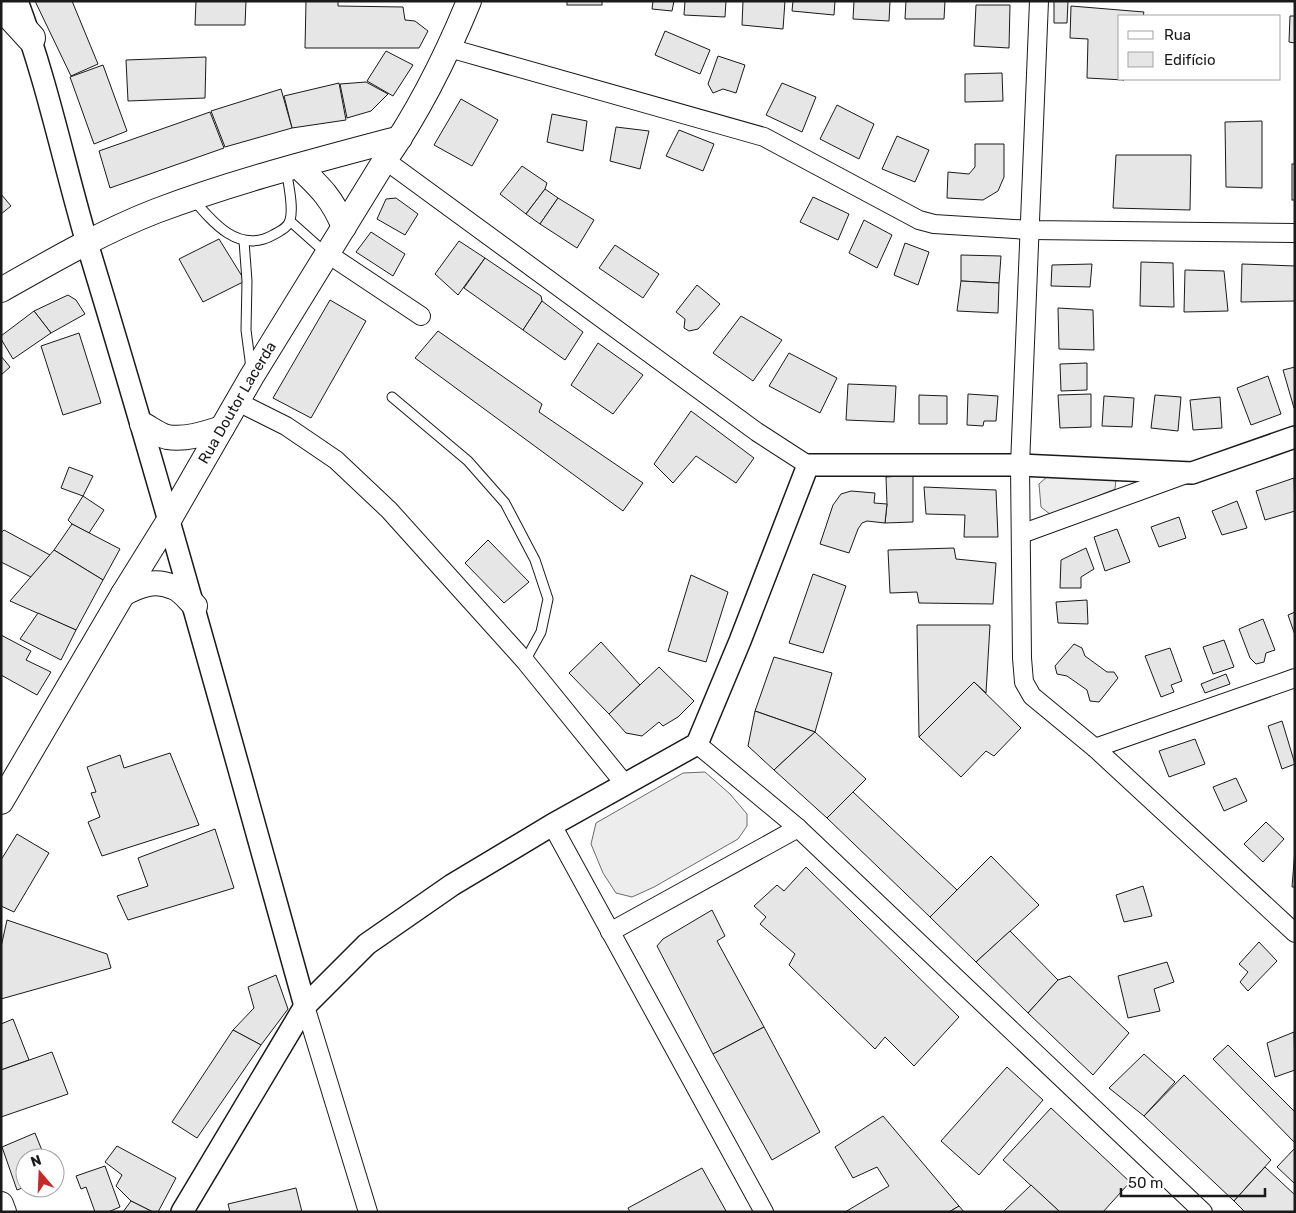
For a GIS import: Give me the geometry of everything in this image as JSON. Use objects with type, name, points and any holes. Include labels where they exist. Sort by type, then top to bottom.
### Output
[{"type":"main road","name":"Rua Doutor Lacerda","points":[[1,802],[123,594],[169,520],[252,376],[400,138],[450,48],[469,1]]},
{"type":"main road","points":[[1,10],[9,14],[31,38]]},
{"type":"main road","points":[[1,290],[87,242],[156,211],[292,167],[400,138]]},
{"type":"main road","points":[[292,167],[324,190],[336,208],[344,227]]},
{"type":"main road","points":[[142,424],[165,437],[191,436],[222,428]]},
{"type":"main road","points":[[123,594],[140,585],[157,584],[173,587],[182,592],[194,606]]},
{"type":"main road","points":[[1,1204],[4,1212]]},
{"type":"street","points":[[17,1],[31,38],[87,242],[142,424],[305,1006],[368,1212]]},
{"type":"street","points":[[1039,1],[1020,465],[1022,658],[1024,682],[1032,696],[1096,748],[1295,933]]},
{"type":"street","points":[[450,48],[764,137],[919,220],[934,224],[1030,230],[1295,233]]},
{"type":"street","points":[[385,160],[757,432],[808,464],[1020,465],[1192,472]]},
{"type":"street","points":[[328,254],[421,316]]},
{"type":"street","points":[[238,402],[286,426],[336,460],[389,510],[526,661],[624,783]]},
{"type":"street","points":[[1021,534],[1295,437]]},
{"type":"street","points":[[182,1212],[305,1006],[367,944],[452,886],[552,825],[624,783],[697,744],[740,641],[808,464]]},
{"type":"street","points":[[1096,748],[1295,678]]},
{"type":"street","points":[[697,744],[798,828],[1203,1212]]},
{"type":"street","points":[[552,825],[764,1212]]},
{"type":"street","points":[[610,932],[798,828]]},
{"type":"lane","points":[[192,199],[209,218],[232,237],[244,241],[265,240],[284,229],[290,221],[292,167]]},
{"type":"lane","points":[[290,221],[328,254]]},
{"type":"lane","points":[[244,241],[248,281],[246,330],[252,376]]},
{"type":"lane","points":[[392,397],[468,461],[505,503],[535,560],[548,599],[541,632],[526,661]]},
{"type":"shaded area","points":[[1049,475],[1116,479],[1115,489],[1051,515],[1041,507],[1039,484]]},
{"type":"shaded area","points":[[705,772],[730,794],[747,814],[747,826],[738,839],[654,887],[632,897],[616,893],[603,873],[591,844],[596,823],[683,773]]},
{"type":"building","points":[[35,1],[72,1],[98,64],[71,76]]},
{"type":"building","points":[[196,1],[246,1],[245,25],[195,25]]},
{"type":"building","points":[[306,1],[338,1],[338,6],[403,7],[405,20],[415,21],[428,31],[419,48],[305,48]]},
{"type":"building","points":[[567,1],[602,1],[602,5],[567,5]]},
{"type":"building","points":[[653,1],[674,1],[672,11],[652,9]]},
{"type":"building","points":[[685,1],[726,1],[725,17],[684,15]]},
{"type":"building","points":[[743,1],[785,1],[783,29],[742,25]]},
{"type":"building","points":[[793,1],[835,1],[834,15],[792,11]]},
{"type":"building","points":[[854,1],[890,1],[889,21],[853,19]]},
{"type":"building","points":[[906,1],[945,1],[944,19],[905,19]]},
{"type":"building","points":[[1054,1],[1068,1],[1067,23],[1054,23]]},
{"type":"building","points":[[976,5],[1010,5],[1009,48],[974,46]]},
{"type":"building","points":[[1071,6],[1144,12],[1143,15],[1118,15],[1118,80],[1087,78],[1088,39],[1070,38]]},
{"type":"building","points":[[1290,16],[1295,16],[1295,43],[1289,42]]},
{"type":"building","points":[[665,31],[710,50],[700,74],[655,55]]},
{"type":"building","points":[[386,51],[413,65],[393,96],[367,81]]},
{"type":"building","points":[[718,56],[745,65],[736,93],[723,89],[713,93],[708,84]]},
{"type":"building","points":[[206,57],[205,98],[128,101],[126,60]]},
{"type":"building","points":[[103,65],[127,131],[94,144],[70,77]]},
{"type":"building","points":[[1002,73],[1003,101],[965,102],[965,74]]},
{"type":"building","points":[[366,82],[388,94],[371,111],[347,118],[340,84]]},
{"type":"building","points":[[339,83],[346,120],[292,128],[284,96]]},
{"type":"building","points":[[782,83],[816,97],[802,132],[766,115]]},
{"type":"building","points":[[281,89],[292,128],[225,147],[211,111]]},
{"type":"building","points":[[461,99],[498,120],[472,166],[434,145]]},
{"type":"building","points":[[837,105],[874,124],[859,159],[820,139]]},
{"type":"building","points":[[210,112],[224,148],[110,188],[99,151]]},
{"type":"building","points":[[552,114],[587,121],[583,151],[547,142]]},
{"type":"building","points":[[1262,121],[1262,188],[1226,187],[1225,122]]},
{"type":"building","points":[[616,127],[649,131],[640,169],[610,161]]},
{"type":"building","points":[[679,130],[714,144],[703,171],[666,156]]},
{"type":"building","points":[[897,136],[929,150],[915,182],[882,169]]},
{"type":"building","points":[[975,144],[1004,144],[1004,177],[998,191],[983,200],[947,198],[948,172],[969,174],[975,167]]},
{"type":"building","points":[[1116,155],[1191,155],[1190,210],[1113,208]]},
{"type":"building","points":[[1292,164],[1295,164],[1295,200],[1292,200]]},
{"type":"building","points":[[522,166],[547,183],[545,189],[526,214],[500,194]]},
{"type":"building","points":[[545,189],[558,198],[540,224],[526,214]]},
{"type":"building","points":[[1,194],[11,206],[1,214]]},
{"type":"building","points":[[813,197],[849,214],[838,240],[800,222]]},
{"type":"building","points":[[396,198],[418,214],[405,235],[377,219],[386,199]]},
{"type":"building","points":[[558,198],[594,220],[577,248],[540,224]]},
{"type":"building","points":[[864,220],[892,235],[877,268],[849,253]]},
{"type":"building","points":[[371,232],[405,254],[393,276],[356,252]]},
{"type":"building","points":[[219,239],[245,281],[203,302],[179,259]]},
{"type":"building","points":[[459,241],[485,258],[458,295],[435,274]]},
{"type":"building","points":[[905,243],[929,252],[918,285],[894,275]]},
{"type":"building","points":[[615,245],[659,274],[643,298],[599,268]]},
{"type":"building","points":[[961,255],[1001,256],[999,283],[961,281]]},
{"type":"building","points":[[485,258],[541,296],[542,301],[523,330],[464,288]]},
{"type":"building","points":[[1141,262],[1173,263],[1174,307],[1140,306]]},
{"type":"building","points":[[1092,264],[1090,287],[1051,286],[1052,265]]},
{"type":"building","points":[[1242,264],[1295,266],[1295,301],[1241,302]]},
{"type":"building","points":[[1185,270],[1224,271],[1228,311],[1184,312]]},
{"type":"building","points":[[961,281],[999,283],[998,313],[957,311]]},
{"type":"building","points":[[697,285],[720,304],[698,329],[689,331],[684,328],[685,319],[676,312]]},
{"type":"building","points":[[68,295],[76,300],[85,314],[51,333],[34,311]]},
{"type":"building","points":[[330,300],[366,321],[311,418],[273,398]]},
{"type":"building","points":[[542,301],[583,332],[565,360],[523,330]]},
{"type":"building","points":[[1058,308],[1093,310],[1094,350],[1059,349]]},
{"type":"building","points":[[34,311],[51,333],[13,359],[1,336]]},
{"type":"building","points":[[741,316],[782,340],[753,381],[713,353]]},
{"type":"building","points":[[438,331],[542,404],[539,412],[643,483],[623,511],[415,358]]},
{"type":"building","points":[[79,333],[101,403],[63,415],[41,346]]},
{"type":"building","points":[[598,343],[643,375],[613,414],[571,385]]},
{"type":"building","points":[[789,353],[837,378],[820,413],[769,386]]},
{"type":"building","points":[[1,356],[10,367],[1,375]]},
{"type":"building","points":[[1087,363],[1087,390],[1061,391],[1060,364]]},
{"type":"building","points":[[1295,367],[1295,408],[1294,408],[1283,370]]},
{"type":"building","points":[[1268,376],[1281,414],[1251,425],[1237,388]]},
{"type":"building","points":[[848,384],[896,386],[894,422],[846,420]]},
{"type":"building","points":[[968,394],[998,396],[996,421],[984,421],[983,426],[967,425]]},
{"type":"building","points":[[1091,394],[1091,427],[1060,428],[1058,395]]},
{"type":"building","points":[[919,395],[947,396],[947,424],[919,424]]},
{"type":"building","points":[[1155,395],[1181,397],[1178,431],[1151,428]]},
{"type":"building","points":[[1104,396],[1134,398],[1132,427],[1102,426]]},
{"type":"building","points":[[1220,397],[1222,428],[1193,430],[1190,400]]},
{"type":"building","points":[[691,411],[754,458],[736,483],[696,456],[673,483],[654,464]]},
{"type":"building","points":[[69,467],[93,476],[83,496],[61,488]]},
{"type":"building","points":[[913,475],[913,522],[885,523],[887,504],[886,477]]},
{"type":"building","points":[[1294,478],[1295,511],[1265,520],[1256,491]]},
{"type":"building","points":[[924,487],[996,490],[998,537],[964,537],[965,515],[926,514]]},
{"type":"building","points":[[851,491],[875,493],[874,503],[887,504],[885,523],[867,521],[862,523],[849,553],[820,544],[833,505],[841,494]]},
{"type":"building","points":[[83,496],[104,510],[89,533],[68,520]]},
{"type":"building","points":[[1237,501],[1247,528],[1222,535],[1212,511]]},
{"type":"building","points":[[1179,517],[1186,538],[1159,547],[1151,527]]},
{"type":"building","points":[[72,524],[120,549],[103,580],[54,550]]},
{"type":"building","points":[[1117,529],[1130,562],[1105,571],[1094,537]]},
{"type":"building","points":[[4,530],[50,555],[31,577],[1,562],[1,533]]},
{"type":"building","points":[[488,540],[529,582],[504,603],[465,563]]},
{"type":"building","points":[[954,548],[956,559],[996,563],[993,604],[919,603],[917,592],[890,593],[888,550]]},
{"type":"building","points":[[1086,548],[1094,569],[1081,577],[1081,588],[1060,588],[1061,560]]},
{"type":"building","points":[[54,550],[103,580],[76,630],[10,601]]},
{"type":"building","points":[[813,574],[846,586],[823,653],[789,643]]},
{"type":"building","points":[[691,575],[728,592],[706,662],[668,651]]},
{"type":"building","points":[[1087,600],[1088,624],[1058,623],[1056,602]]},
{"type":"building","points":[[1295,612],[1295,635],[1288,615]]},
{"type":"building","points":[[38,613],[76,630],[61,660],[20,639]]},
{"type":"building","points":[[1263,619],[1275,650],[1266,653],[1264,662],[1256,664],[1250,658],[1239,629]]},
{"type":"building","points":[[917,625],[990,625],[986,693],[974,682],[919,737]]},
{"type":"building","points":[[1,635],[31,651],[26,660],[51,672],[37,695],[1,675]]},
{"type":"building","points":[[1224,640],[1234,667],[1213,674],[1203,647]]},
{"type":"building","points":[[601,642],[640,685],[609,714],[569,673]]},
{"type":"building","points":[[1074,644],[1082,648],[1085,656],[1107,672],[1114,672],[1118,678],[1099,702],[1090,701],[1087,690],[1067,676],[1057,674],[1055,666]]},
{"type":"building","points":[[1170,648],[1182,681],[1171,685],[1174,692],[1161,697],[1145,656]]},
{"type":"building","points":[[774,657],[832,673],[815,732],[755,711]]},
{"type":"building","points":[[659,667],[694,701],[678,717],[663,726],[659,722],[642,736],[626,733],[609,714]]},
{"type":"building","points":[[1226,674],[1230,684],[1205,693],[1201,684]]},
{"type":"building","points":[[974,682],[1021,728],[994,756],[986,751],[961,777],[919,737]]},
{"type":"building","points":[[755,711],[815,732],[774,770],[748,746]]},
{"type":"building","points":[[1282,721],[1295,764],[1282,769],[1268,726]]},
{"type":"building","points":[[815,732],[866,779],[827,818],[774,770]]},
{"type":"building","points":[[1195,739],[1205,764],[1169,777],[1159,751]]},
{"type":"building","points":[[170,753],[199,825],[102,856],[88,822],[100,817],[91,793],[96,792],[87,767],[120,755],[124,768]]},
{"type":"building","points":[[1236,778],[1247,801],[1224,811],[1213,787]]},
{"type":"building","points":[[853,792],[957,890],[930,917],[827,818]]},
{"type":"building","points":[[1266,822],[1284,839],[1263,862],[1244,844]]},
{"type":"building","points":[[215,829],[234,888],[128,920],[117,896],[148,886],[138,858]]},
{"type":"building","points":[[17,834],[49,853],[14,912],[1,906],[1,860]]},
{"type":"building","points":[[1295,849],[1295,887],[1292,887]]},
{"type":"building","points":[[991,856],[1039,905],[976,962],[930,917]]},
{"type":"building","points":[[806,867],[959,1017],[914,1066],[885,1037],[875,1049],[789,965],[795,954],[760,924],[766,917],[754,906],[777,885],[784,891]]},
{"type":"building","points":[[1143,886],[1152,916],[1124,922],[1116,895]]},
{"type":"building","points":[[712,910],[725,936],[717,941],[764,1027],[713,1054],[657,946],[663,939]]},
{"type":"building","points":[[7,920],[107,954],[111,968],[1,999],[1,947]]},
{"type":"building","points":[[1010,931],[1058,980],[1028,1013],[976,962]]},
{"type":"building","points":[[1259,942],[1277,961],[1248,991],[1240,982],[1248,972],[1239,964]]},
{"type":"building","points":[[1167,962],[1174,982],[1154,989],[1160,1011],[1128,1018],[1118,976]]},
{"type":"building","points":[[276,975],[288,1009],[261,1045],[233,1030],[254,1008],[248,987]]},
{"type":"building","points":[[1070,976],[1129,1033],[1093,1075],[1028,1013],[1058,980]]},
{"type":"building","points":[[13,1019],[29,1060],[1,1070],[1,1024]]},
{"type":"building","points":[[764,1027],[820,1132],[772,1160],[713,1054]]},
{"type":"building","points":[[233,1030],[261,1045],[197,1138],[172,1122]]},
{"type":"building","points":[[1294,1032],[1295,1070],[1275,1077],[1267,1043]]},
{"type":"building","points":[[1228,1045],[1295,1112],[1295,1143],[1213,1059]]},
{"type":"building","points":[[52,1052],[68,1094],[1,1117],[1,1070]]},
{"type":"building","points":[[1144,1054],[1175,1082],[1144,1116],[1109,1088]]},
{"type":"building","points":[[1007,1067],[1043,1100],[979,1175],[941,1141]]},
{"type":"building","points":[[1184,1075],[1271,1160],[1234,1201],[1144,1116]]},
{"type":"building","points":[[1051,1108],[1130,1182],[1103,1212],[1060,1212],[1003,1160]]},
{"type":"building","points":[[883,1116],[959,1206],[949,1212],[845,1212],[889,1186],[877,1167],[853,1178],[835,1147]]},
{"type":"building","points":[[35,1133],[41,1148],[15,1148],[15,1184],[2,1147]]},
{"type":"building","points":[[117,1146],[176,1178],[158,1212],[153,1212],[131,1201],[116,1186],[122,1175],[105,1162]]},
{"type":"building","points":[[1295,1148],[1295,1184],[1277,1167]]},
{"type":"building","points":[[105,1166],[120,1207],[108,1212],[95,1212],[86,1187],[81,1189],[76,1176]]},
{"type":"building","points":[[1265,1167],[1295,1195],[1295,1212],[1245,1212],[1234,1201]]},
{"type":"building","points":[[702,1168],[726,1211],[630,1212],[628,1208]]},
{"type":"building","points":[[1031,1185],[1060,1212],[1003,1212]]},
{"type":"building","points":[[296,1188],[302,1212],[230,1212],[228,1204]]},
{"type":"building","points":[[131,1201],[153,1212],[123,1212]]},
{"type":"building","points":[[959,1206],[964,1212],[949,1212]]}]
